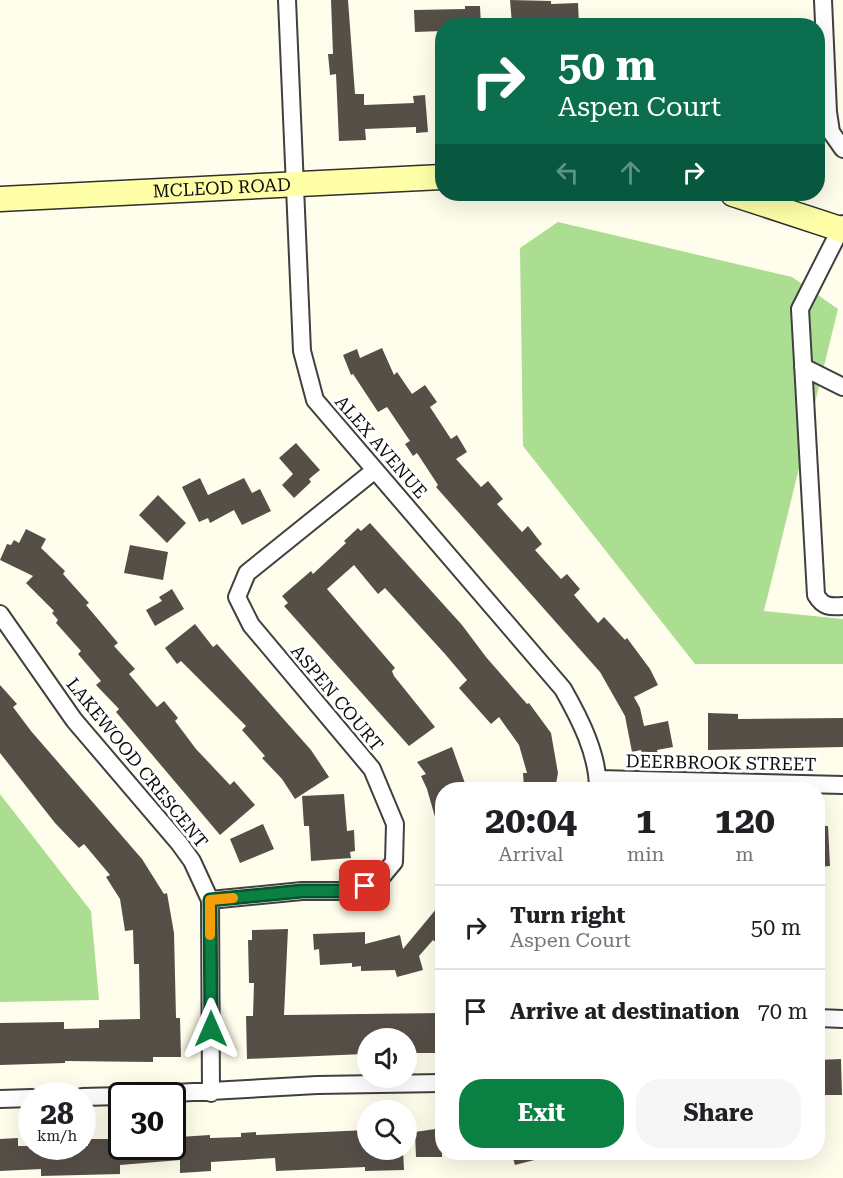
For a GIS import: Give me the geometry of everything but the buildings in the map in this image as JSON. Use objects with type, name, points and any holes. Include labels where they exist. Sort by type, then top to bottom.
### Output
[{"type":"main road","name":"MCLEOD ROAD","points":[[0,199],[435,177]]},
{"type":"main road","points":[[756,201],[842,227]]},
{"type":"street","name":"ALEX AVENUE","points":[[287,0],[302,351],[315,400],[563,689],[583,725],[597,782]]},
{"type":"street","points":[[823,0],[824,18]]},
{"type":"street","points":[[825,45],[831,132],[843,149]]},
{"type":"street","points":[[842,227],[800,309],[816,595],[821,603],[830,607],[843,606]]},
{"type":"street","points":[[803,367],[843,387]]},
{"type":"street","name":"ASPEN COURT","points":[[210,900],[302,891],[351,891],[379,880],[394,862],[394,824],[372,769],[251,625],[237,597],[247,573],[375,470]]},
{"type":"street","name":"LAKEWOOD CRESCENT","points":[[0,614],[74,720],[179,843],[192,861],[210,900],[211,1093]]},
{"type":"street","name":"DEERBROOK STREET","points":[[825,785],[843,785]]},
{"type":"street","points":[[825,1018],[843,1019]]},
{"type":"street","points":[[186,1094],[317,1085],[435,1083]]},
{"type":"street","points":[[0,1099],[18,1098]]},
{"type":"green space","points":[[558,222],[792,277],[838,309],[764,611],[843,619],[843,664],[695,664],[523,446],[520,248]]},
{"type":"green space","points":[[0,794],[91,911],[99,1000],[0,1002]]},
{"type":"slow traffic","points":[[210,935],[210,900],[233,898]]},
{"type":"route","points":[[211,1029],[210,900],[302,891],[351,891],[365,886]]}]
